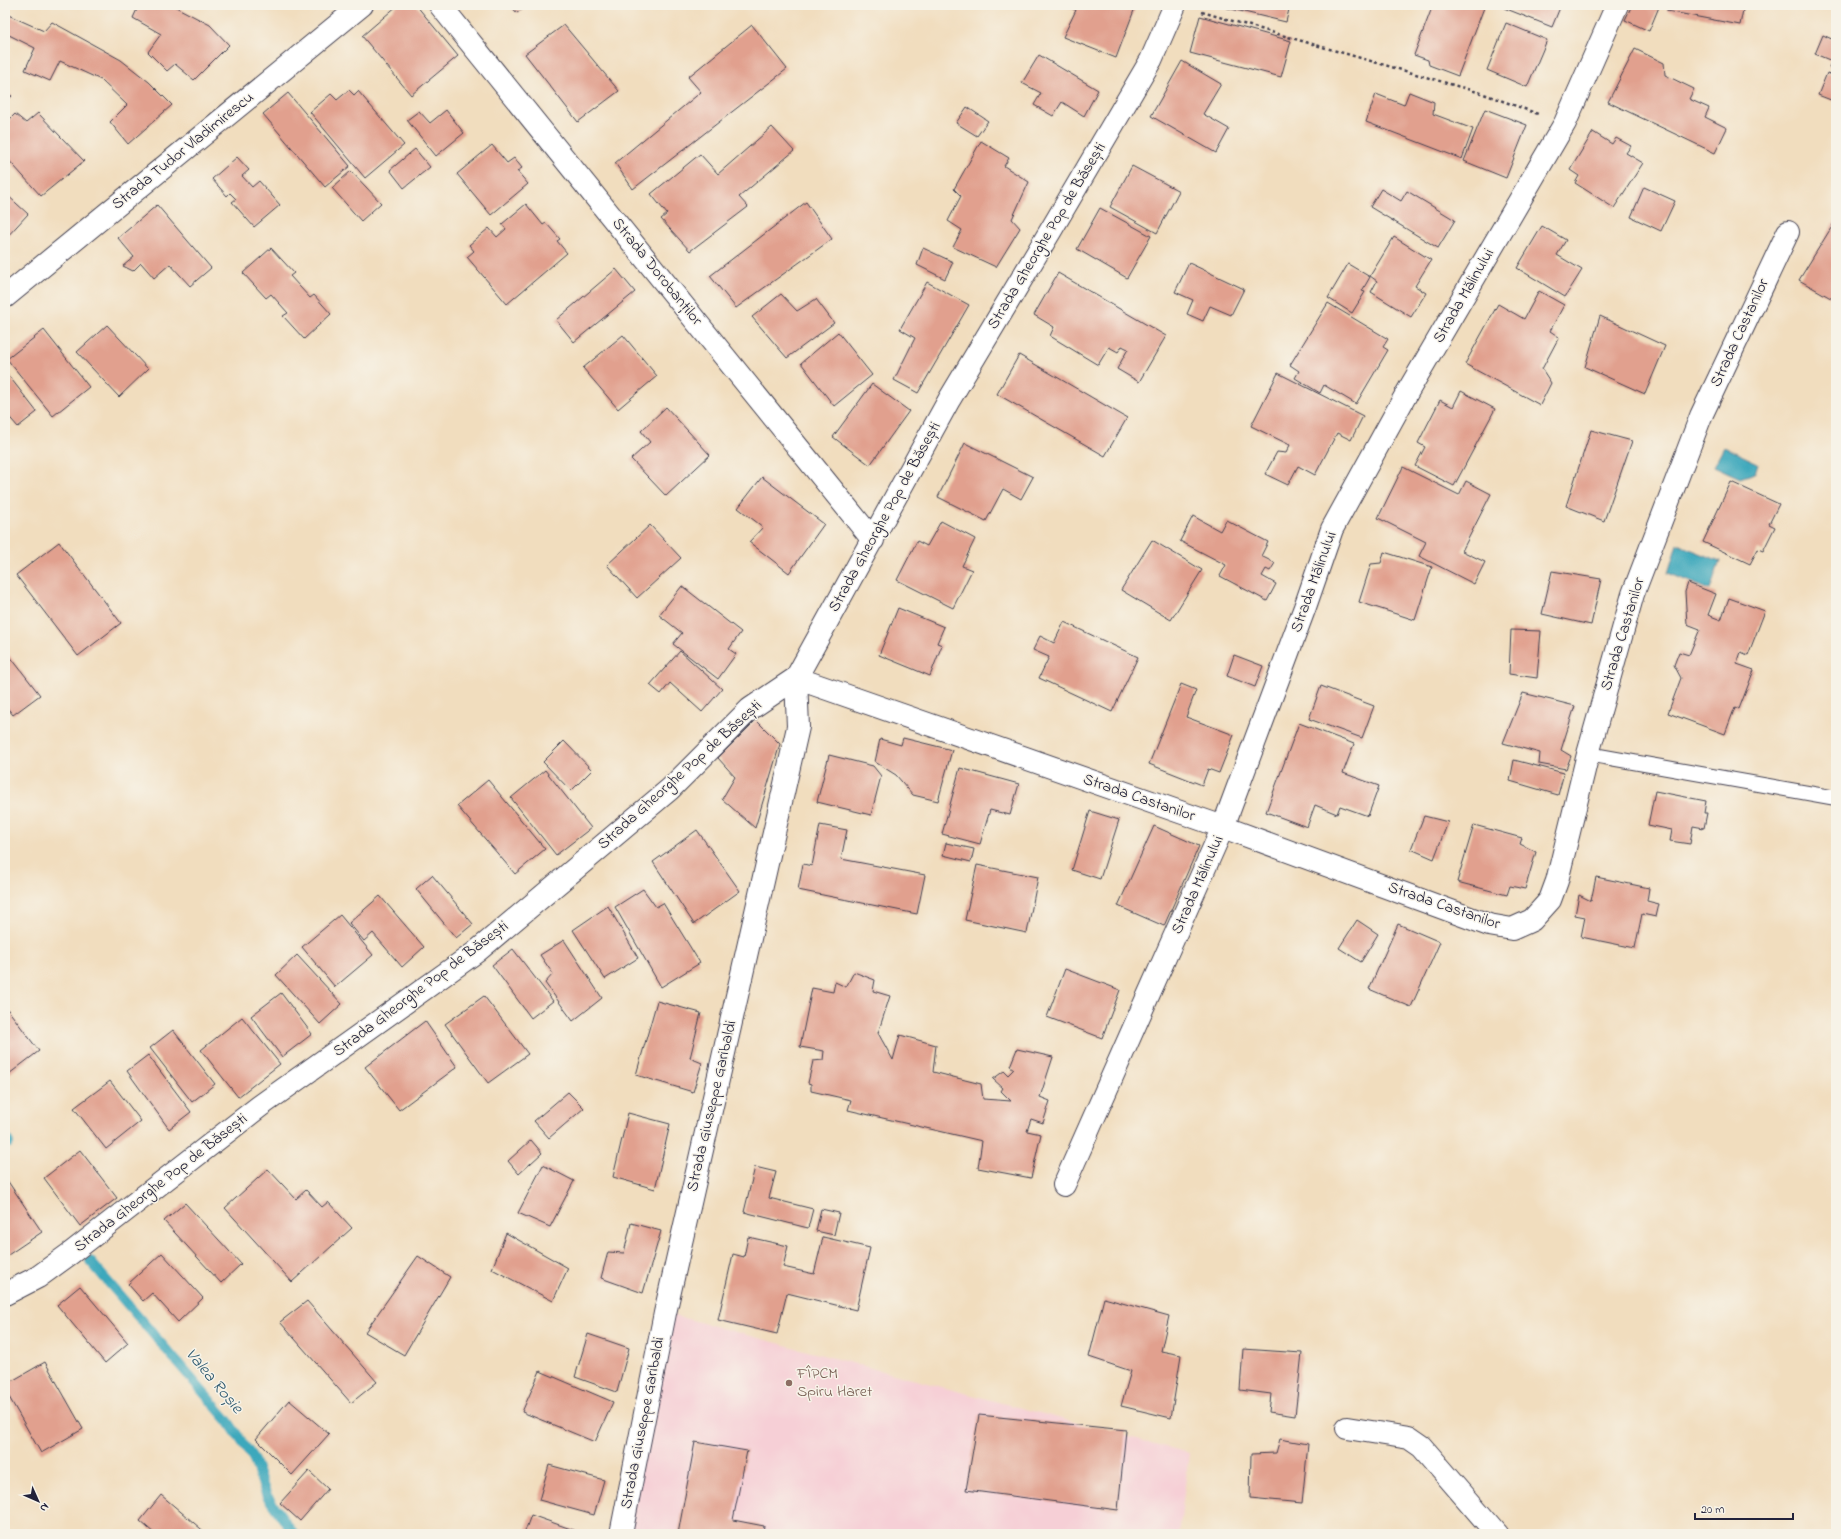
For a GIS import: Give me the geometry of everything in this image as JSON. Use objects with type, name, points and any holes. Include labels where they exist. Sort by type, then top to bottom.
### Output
[{"type":"street","name":"Strada Tudor Vladimirescu","points":[[5,298],[362,5]]},
{"type":"street","name":"Strada Dorobanților","points":[[440,5],[873,540]]},
{"type":"street","name":"Strada Gheorghe Pop de Băsești","points":[[5,1294],[38,1277],[260,1106],[476,952],[670,789],[750,709],[796,678],[949,400],[1047,237],[1150,60],[1175,5]]},
{"type":"street","name":"Strada Mălinului","points":[[1064,1185],[1223,827],[1303,615],[1332,529],[1408,390],[1564,123],[1617,5]]},
{"type":"street","name":"Strada Castanilor","points":[[796,678],[1223,827],[1490,925],[1512,929],[1532,920],[1550,900],[1557,881],[1588,754],[1633,594],[1701,416],[1788,232]]},
{"type":"street","name":"Strada Giuseppe Garibaldi","points":[[621,1534],[665,1313],[798,727],[796,678]]},
{"type":"street","points":[[1347,1428],[1409,1438],[1422,1448],[1497,1534]]},
{"type":"lane","points":[[1588,754],[1836,798]]},
{"type":"path","points":[[1202,12],[1481,93],[1564,123]]},
{"type":"shaded area","name":"FÎPCM Spiru Haret","points":[[665,1313],[1189,1453],[1179,1534],[621,1534]]},
{"type":"water","points":[[1724,447],[1758,463],[1755,473],[1740,478],[1714,466]]},
{"type":"water","points":[[1677,544],[1720,561],[1710,590],[1668,573]]},
{"type":"building","points":[[139,5],[172,5],[210,25],[229,45],[194,80],[175,64],[167,71],[148,52],[161,34],[133,18]]},
{"type":"building","points":[[398,5],[416,5],[458,56],[411,95],[362,36]]},
{"type":"building","points":[[510,5],[529,5],[517,13]]},
{"type":"building","points":[[1062,5],[1136,5],[1116,58],[1063,37],[1076,10]]},
{"type":"building","points":[[1219,5],[1290,5],[1286,22]]},
{"type":"building","points":[[1433,5],[1485,5],[1458,76],[1429,65],[1428,60],[1414,55]]},
{"type":"building","points":[[1505,5],[1561,5],[1552,27],[1504,8]]},
{"type":"building","points":[[1632,5],[1654,5],[1659,7],[1649,31],[1625,20]]},
{"type":"building","points":[[1668,5],[1744,5],[1740,25],[1667,11]]},
{"type":"building","points":[[6,14],[44,31],[52,22],[121,60],[149,82],[172,105],[128,144],[110,122],[127,105],[101,80],[60,61],[50,81],[25,70],[35,48],[5,33]]},
{"type":"building","points":[[1200,16],[1291,41],[1281,77],[1190,53]]},
{"type":"building","points":[[1506,23],[1547,40],[1527,87],[1487,70]]},
{"type":"building","points":[[564,25],[619,91],[578,122],[525,54]]},
{"type":"building","points":[[752,25],[787,69],[633,189],[615,163],[701,92],[688,77]]},
{"type":"building","points":[[1823,35],[1836,41],[1836,70],[1829,67],[1832,61],[1815,54]]},
{"type":"building","points":[[1635,49],[1664,63],[1665,75],[1694,89],[1689,99],[1709,108],[1705,117],[1727,128],[1715,153],[1608,102]]},
{"type":"building","points":[[1039,55],[1098,90],[1084,116],[1062,102],[1053,116],[1034,105],[1041,93],[1022,83]]},
{"type":"building","points":[[1182,61],[1221,84],[1203,114],[1229,129],[1216,153],[1151,116]]},
{"type":"building","points":[[1827,73],[1836,76],[1836,102],[1818,95]]},
{"type":"building","points":[[349,90],[354,95],[358,91],[404,145],[365,178],[310,112],[331,94],[337,100]]},
{"type":"building","points":[[5,92],[12,96],[5,103]]},
{"type":"building","points":[[1409,92],[1434,102],[1433,114],[1473,129],[1462,159],[1366,122],[1376,94],[1404,105]]},
{"type":"building","points":[[288,93],[350,166],[325,187],[263,114]]},
{"type":"building","points":[[967,107],[988,121],[977,136],[956,123]]},
{"type":"building","points":[[1485,109],[1527,125],[1506,178],[1464,161]]},
{"type":"building","points":[[446,110],[464,133],[436,156],[407,120],[419,111],[430,123]]},
{"type":"building","points":[[38,113],[84,161],[41,196],[5,156],[5,124],[15,114],[26,123]]},
{"type":"building","points":[[772,127],[794,151],[739,197],[748,207],[690,251],[661,219],[667,214],[651,194],[700,154],[718,174]]},
{"type":"building","points":[[1593,132],[1612,144],[1616,138],[1631,146],[1626,153],[1643,163],[1614,208],[1575,183],[1579,176],[1570,170]]},
{"type":"building","points":[[981,141],[1009,158],[1004,166],[1029,182],[1012,219],[1020,228],[996,267],[953,247],[962,230],[948,221],[961,196],[954,189]]},
{"type":"building","points":[[492,145],[507,163],[514,158],[522,168],[517,171],[528,184],[491,215],[457,174]]},
{"type":"building","points":[[415,149],[430,167],[404,188],[390,170]]},
{"type":"building","points":[[237,157],[249,170],[242,176],[252,187],[259,181],[280,205],[254,227],[232,202],[236,199],[230,193],[227,196],[212,179]]},
{"type":"building","points":[[1132,166],[1179,191],[1157,233],[1110,207]]},
{"type":"building","points":[[351,171],[381,203],[361,221],[332,188]]},
{"type":"building","points":[[1644,187],[1675,201],[1661,231],[1631,217]]},
{"type":"building","points":[[1381,189],[1401,201],[1407,191],[1455,220],[1438,248],[1370,207]]},
{"type":"building","points":[[5,193],[28,214],[5,239]]},
{"type":"building","points":[[806,202],[832,239],[736,308],[710,276]]},
{"type":"building","points":[[526,204],[543,225],[546,223],[560,239],[557,241],[567,253],[507,304],[467,257],[474,251],[469,245],[489,228],[497,237],[506,229],[502,224]]},
{"type":"building","points":[[157,205],[211,268],[190,286],[170,264],[154,278],[141,263],[133,271],[123,266],[134,257],[118,238]]},
{"type":"building","points":[[1100,208],[1151,236],[1127,278],[1077,249]]},
{"type":"building","points":[[1836,220],[1836,301],[1799,280]]},
{"type":"building","points":[[1542,226],[1566,240],[1557,255],[1582,270],[1565,297],[1517,268]]},
{"type":"building","points":[[1394,237],[1431,260],[1415,286],[1426,293],[1411,317],[1371,292],[1377,281],[1370,276]]},
{"type":"building","points":[[271,248],[294,273],[290,276],[310,298],[314,295],[331,314],[304,339],[283,316],[288,313],[271,294],[266,298],[243,273]]},
{"type":"building","points":[[923,248],[953,262],[945,279],[917,265]]},
{"type":"building","points":[[1189,263],[1244,289],[1231,315],[1210,306],[1203,321],[1187,314],[1193,300],[1175,292]]},
{"type":"building","points":[[1348,264],[1370,277],[1362,291],[1365,292],[1352,313],[1328,298]]},
{"type":"building","points":[[616,269],[635,292],[574,342],[556,320]]},
{"type":"building","points":[[1058,273],[1166,336],[1139,382],[1117,369],[1128,349],[1122,346],[1118,352],[1109,347],[1098,365],[1050,336],[1054,327],[1034,315]]},
{"type":"building","points":[[927,282],[969,305],[918,393],[894,380],[915,338],[900,329]]},
{"type":"building","points":[[1539,291],[1564,305],[1550,331],[1559,337],[1542,369],[1551,383],[1540,405],[1465,364],[1498,304],[1524,319]]},
{"type":"building","points":[[781,294],[797,311],[816,299],[834,323],[787,358],[752,317]]},
{"type":"building","points":[[1328,303],[1388,339],[1383,347],[1388,350],[1356,404],[1324,385],[1320,393],[1295,378],[1299,371],[1290,365]]},
{"type":"building","points":[[1600,316],[1665,346],[1645,394],[1585,367]]},
{"type":"building","points":[[107,325],[148,369],[119,397],[77,352]]},
{"type":"building","points":[[44,330],[89,387],[53,416],[7,359]]},
{"type":"building","points":[[838,332],[872,375],[834,406],[801,363]]},
{"type":"building","points":[[623,335],[657,376],[618,409],[583,368]]},
{"type":"building","points":[[1019,355],[1127,418],[1105,456],[997,394]]},
{"type":"building","points":[[5,371],[37,412],[18,427],[5,412]]},
{"type":"building","points":[[1278,373],[1363,416],[1351,440],[1337,433],[1315,475],[1298,466],[1288,485],[1265,474],[1277,452],[1286,453],[1290,445],[1251,426]]},
{"type":"building","points":[[872,384],[909,411],[870,465],[833,437]]},
{"type":"building","points":[[1461,391],[1495,409],[1454,486],[1415,466],[1425,447],[1418,443],[1440,400],[1453,407]]},
{"type":"building","points":[[666,407],[710,455],[666,496],[631,459],[650,442],[641,431]]},
{"type":"building","points":[[1591,430],[1632,441],[1604,521],[1566,506]]},
{"type":"building","points":[[965,443],[1033,477],[1021,499],[1003,489],[986,521],[938,497]]},
{"type":"building","points":[[1403,467],[1459,495],[1466,481],[1491,494],[1462,551],[1485,562],[1474,584],[1419,556],[1426,542],[1378,518]]},
{"type":"building","points":[[762,477],[824,524],[789,573],[749,542],[763,527],[738,508]]},
{"type":"building","points":[[1731,482],[1779,504],[1769,524],[1775,527],[1763,551],[1758,549],[1750,564],[1703,542]]},
{"type":"building","points":[[1193,516],[1220,531],[1226,520],[1268,542],[1261,556],[1275,563],[1270,571],[1266,569],[1262,576],[1276,584],[1267,601],[1220,576],[1226,565],[1180,541]]},
{"type":"building","points":[[941,521],[975,539],[962,566],[972,570],[953,608],[897,580],[917,541],[927,546]]},
{"type":"building","points":[[650,525],[681,558],[637,598],[607,565]]},
{"type":"building","points":[[1152,540],[1202,570],[1171,620],[1121,590]]},
{"type":"building","points":[[59,542],[121,623],[78,656],[16,575]]},
{"type":"building","points":[[1384,552],[1432,567],[1415,620],[1359,602],[1371,564],[1381,563]]},
{"type":"building","points":[[1552,571],[1601,579],[1591,625],[1542,614]]},
{"type":"building","points":[[1688,583],[1716,594],[1708,615],[1721,620],[1729,598],[1765,611],[1748,655],[1741,652],[1737,664],[1754,670],[1739,709],[1735,707],[1725,734],[1668,713],[1681,678],[1674,665],[1679,652],[1689,655],[1700,629],[1687,624],[1685,592]]},
{"type":"building","points":[[682,586],[741,632],[729,649],[736,654],[718,679],[673,644],[682,633],[659,615]]},
{"type":"building","points":[[898,608],[944,627],[937,643],[942,645],[930,676],[879,655]]},
{"type":"building","points":[[1064,622],[1138,657],[1112,712],[1039,678],[1049,657],[1033,650],[1040,636],[1054,643]]},
{"type":"building","points":[[1511,630],[1541,631],[1537,678],[1509,674]]},
{"type":"building","points":[[680,651],[722,689],[702,712],[670,683],[661,694],[650,685]]},
{"type":"building","points":[[9,655],[40,695],[13,715],[5,705],[5,658]]},
{"type":"building","points":[[1234,655],[1263,666],[1255,687],[1227,676]]},
{"type":"building","points":[[1181,684],[1196,690],[1186,717],[1234,735],[1219,773],[1208,769],[1202,785],[1149,764]]},
{"type":"building","points":[[1321,686],[1374,706],[1362,738],[1309,719]]},
{"type":"building","points":[[1523,693],[1575,706],[1561,750],[1571,756],[1566,769],[1539,764],[1540,753],[1503,743]]},
{"type":"building","points":[[756,720],[780,744],[755,828],[722,799],[735,777],[718,758]]},
{"type":"building","points":[[1299,723],[1354,744],[1343,773],[1379,786],[1368,816],[1340,806],[1337,814],[1315,805],[1307,827],[1266,812]]},
{"type":"building","points":[[903,738],[952,750],[938,801],[913,795],[896,775],[875,762],[880,739],[901,745]]},
{"type":"building","points":[[564,741],[592,770],[571,791],[543,762]]},
{"type":"building","points":[[829,755],[873,766],[881,776],[871,815],[817,802]]},
{"type":"building","points":[[1514,760],[1564,773],[1558,795],[1510,781]]},
{"type":"building","points":[[960,768],[1019,784],[1010,815],[990,810],[980,844],[942,834]]},
{"type":"building","points":[[545,770],[591,828],[556,855],[511,798]]},
{"type":"building","points":[[488,780],[545,849],[515,874],[457,806]]},
{"type":"building","points":[[1655,791],[1706,801],[1704,813],[1707,813],[1704,828],[1693,826],[1690,844],[1670,841],[1672,830],[1648,825]]},
{"type":"building","points":[[1090,811],[1119,820],[1100,879],[1072,870]]},
{"type":"building","points":[[1424,816],[1448,822],[1434,859],[1411,849]]},
{"type":"building","points":[[820,825],[847,830],[841,859],[925,875],[917,914],[798,890],[803,864],[812,866]]},
{"type":"building","points":[[1474,825],[1522,838],[1520,844],[1536,852],[1525,889],[1510,886],[1507,895],[1457,882]]},
{"type":"building","points":[[1154,826],[1199,846],[1164,926],[1118,906]]},
{"type":"building","points":[[697,830],[740,891],[694,924],[653,862]]},
{"type":"building","points":[[946,843],[974,849],[971,862],[943,855]]},
{"type":"building","points":[[977,865],[1038,877],[1027,933],[965,920]]},
{"type":"building","points":[[432,875],[473,924],[456,938],[416,889]]},
{"type":"building","points":[[1596,877],[1649,888],[1647,901],[1659,904],[1656,917],[1642,914],[1635,948],[1581,937],[1585,917],[1575,915],[1579,895],[1591,901]]},
{"type":"building","points":[[643,889],[656,907],[663,903],[700,963],[661,987],[615,907]]},
{"type":"building","points":[[380,896],[424,947],[402,967],[373,933],[364,941],[349,923]]},
{"type":"building","points":[[608,906],[638,958],[605,979],[573,930]]},
{"type":"building","points":[[340,915],[373,955],[335,987],[302,947]]},
{"type":"building","points":[[1357,920],[1378,934],[1361,962],[1339,948]]},
{"type":"building","points":[[1398,924],[1440,942],[1411,1007],[1369,989]]},
{"type":"building","points":[[564,940],[602,998],[573,1021],[545,983],[553,974],[540,955]]},
{"type":"building","points":[[513,949],[553,1001],[531,1018],[492,965]]},
{"type":"building","points":[[297,955],[342,1004],[320,1024],[276,975]]},
{"type":"building","points":[[1065,969],[1120,990],[1102,1038],[1047,1017]]},
{"type":"building","points":[[854,972],[875,980],[873,991],[890,996],[878,1033],[893,1060],[900,1035],[936,1045],[933,1072],[981,1084],[983,1099],[1011,1101],[1001,1091],[1003,1088],[993,1079],[1004,1071],[1008,1075],[1014,1069],[1010,1066],[1017,1049],[1053,1057],[1040,1097],[1050,1101],[1043,1123],[1031,1119],[1027,1131],[1041,1134],[1031,1178],[978,1168],[982,1141],[848,1110],[851,1100],[811,1091],[811,1084],[808,1083],[813,1061],[823,1060],[824,1051],[800,1047],[812,988],[833,992],[835,982],[846,987]]},
{"type":"building","points":[[281,993],[312,1034],[282,1057],[251,1016]]},
{"type":"building","points":[[484,996],[528,1054],[488,1083],[445,1024]]},
{"type":"building","points":[[657,1001],[701,1013],[690,1058],[702,1063],[693,1092],[636,1075]]},
{"type":"building","points":[[5,1006],[39,1051],[5,1077]]},
{"type":"building","points":[[242,1017],[280,1064],[238,1097],[201,1050]]},
{"type":"building","points":[[425,1021],[457,1067],[399,1110],[365,1067]]},
{"type":"building","points":[[173,1030],[215,1084],[192,1102],[150,1048]]},
{"type":"building","points":[[148,1055],[191,1112],[169,1129],[127,1071]]},
{"type":"building","points":[[110,1081],[141,1121],[106,1149],[74,1108]]},
{"type":"building","points":[[568,1092],[584,1108],[549,1138],[534,1121]]},
{"type":"building","points":[[628,1113],[670,1124],[655,1189],[613,1177]]},
{"type":"building","points":[[531,1140],[542,1153],[519,1174],[508,1161]]},
{"type":"building","points":[[80,1150],[117,1198],[80,1226],[44,1178]]},
{"type":"building","points":[[543,1165],[574,1181],[550,1227],[518,1213]]},
{"type":"building","points":[[755,1167],[776,1172],[769,1198],[813,1209],[808,1228],[744,1212]]},
{"type":"building","points":[[268,1169],[296,1199],[306,1190],[322,1207],[328,1202],[352,1228],[292,1282],[225,1208]]},
{"type":"building","points":[[5,1177],[42,1232],[5,1257]]},
{"type":"building","points":[[185,1203],[241,1264],[221,1283],[164,1221]]},
{"type":"building","points":[[821,1209],[839,1213],[834,1235],[816,1231]]},
{"type":"building","points":[[631,1223],[661,1231],[643,1293],[601,1278],[608,1252],[624,1253]]},
{"type":"building","points":[[506,1233],[568,1268],[553,1301],[492,1269]]},
{"type":"building","points":[[748,1237],[788,1246],[783,1267],[814,1274],[823,1237],[870,1248],[856,1310],[787,1293],[777,1334],[718,1320],[733,1254],[744,1257]]},
{"type":"building","points":[[162,1253],[203,1298],[178,1322],[152,1293],[143,1301],[128,1284]]},
{"type":"building","points":[[418,1256],[450,1277],[404,1355],[365,1332]]},
{"type":"building","points":[[80,1286],[128,1343],[105,1363],[57,1305]]},
{"type":"building","points":[[1104,1298],[1169,1316],[1161,1351],[1181,1355],[1171,1418],[1121,1406],[1131,1371],[1089,1357]]},
{"type":"building","points":[[307,1301],[377,1382],[351,1403],[280,1322]]},
{"type":"building","points":[[588,1334],[629,1348],[617,1392],[575,1377]]},
{"type":"building","points":[[1243,1349],[1302,1353],[1295,1416],[1269,1412],[1271,1394],[1240,1390]]},
{"type":"building","points":[[45,1362],[83,1429],[41,1453],[5,1390],[5,1385]]},
{"type":"building","points":[[540,1371],[613,1402],[595,1442],[522,1412]]},
{"type":"building","points":[[289,1400],[329,1434],[292,1475],[256,1439]]},
{"type":"building","points":[[979,1415],[1126,1430],[1118,1510],[966,1490]]},
{"type":"building","points":[[1280,1439],[1308,1444],[1302,1503],[1250,1498],[1251,1454],[1276,1453]]},
{"type":"building","points":[[695,1442],[747,1451],[733,1520],[764,1526],[763,1534],[678,1534]]},
{"type":"building","points":[[549,1465],[604,1480],[594,1515],[539,1500]]},
{"type":"building","points":[[309,1471],[328,1489],[300,1521],[280,1503]]},
{"type":"building","points":[[161,1495],[207,1534],[155,1534],[140,1521]]},
{"type":"building","points":[[531,1515],[585,1534],[524,1534]]},
{"type":"waterway","name":"Valea Roșie","points":[[5,1135],[9,1143]]},
{"type":"waterway","name":"Valea Roșie","points":[[90,1261],[228,1421],[253,1458],[267,1496],[294,1534]]},
{"type":"place","name":"FÎPCM Spiru Haret","points":[[789,1383]]}]
